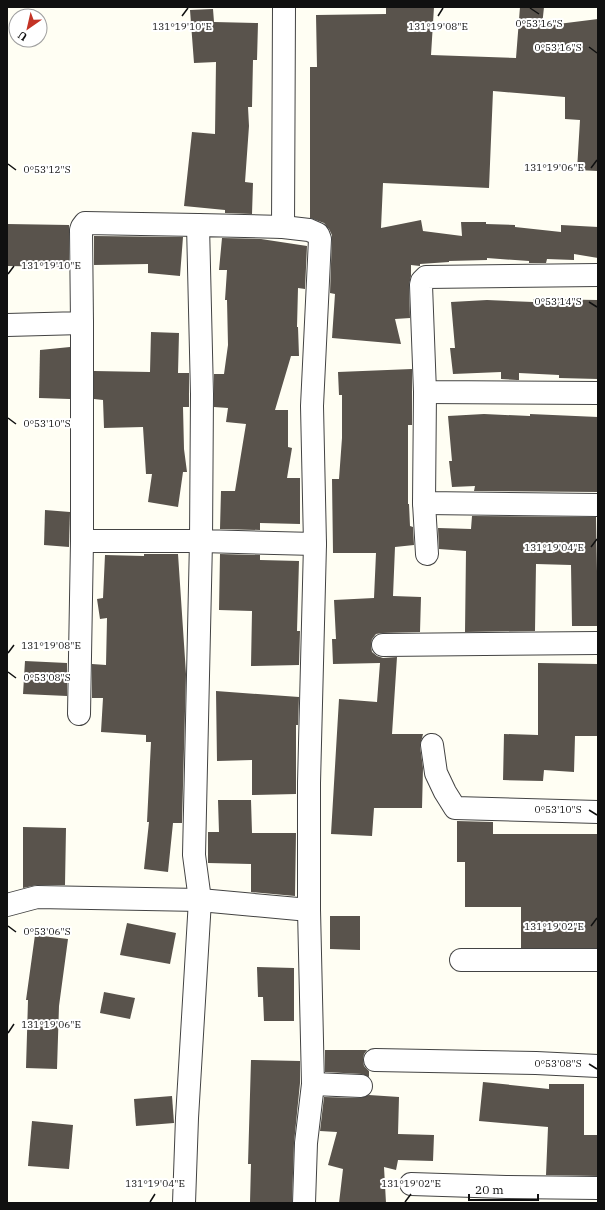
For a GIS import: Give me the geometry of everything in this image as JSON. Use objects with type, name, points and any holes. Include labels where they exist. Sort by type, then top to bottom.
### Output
[{"type":"street","points":[[283,227],[284,7]]},
{"type":"street","points":[[79,714],[82,540],[83,224],[283,227],[312,231],[318,234],[320,239],[312,406],[315,544],[309,783],[309,910],[313,1084],[306,1143],[304,1203]]},
{"type":"street","points":[[184,1203],[187,1118],[200,900],[194,855],[201,541],[202,394],[198,225]]},
{"type":"street","points":[[426,554],[424,503],[425,392],[422,281],[426,277],[598,275]]},
{"type":"street","points":[[7,325],[82,323]]},
{"type":"street","points":[[425,392],[598,393]]},
{"type":"street","points":[[424,503],[598,505]]},
{"type":"street","points":[[82,540],[315,544]]},
{"type":"street","points":[[383,645],[598,643]]},
{"type":"street","points":[[432,745],[436,772],[445,792],[455,808],[598,812]]},
{"type":"street","points":[[7,905],[37,897],[200,900],[309,910]]},
{"type":"street","points":[[461,960],[598,960]]},
{"type":"street","points":[[375,1060],[536,1063],[598,1066]]},
{"type":"street","points":[[313,1084],[361,1086]]},
{"type":"street","points":[[411,1184],[598,1188]]},
{"type":"building","points":[[386,7],[434,7],[431,55],[516,58],[520,7],[544,7],[542,26],[598,19],[598,171],[577,170],[580,120],[565,119],[565,97],[493,91],[489,188],[383,183],[381,228],[421,220],[423,231],[462,236],[461,222],[486,222],[486,224],[515,225],[515,227],[561,232],[561,225],[598,227],[598,258],[574,254],[574,260],[547,259],[546,263],[529,263],[529,261],[487,258],[487,260],[449,261],[420,264],[420,266],[411,265],[409,285],[410,318],[395,319],[401,344],[332,338],[335,294],[330,293],[332,235],[324,223],[310,218],[310,67],[317,67],[316,15],[386,14]]},
{"type":"building","points":[[213,9],[214,22],[258,23],[257,60],[253,60],[252,107],[248,107],[249,126],[245,182],[253,183],[252,214],[225,213],[225,210],[184,206],[192,132],[215,134],[216,62],[194,63],[190,10]]},
{"type":"building","points":[[7,224],[69,225],[69,267],[7,266]]},
{"type":"building","points":[[94,236],[183,237],[180,276],[148,273],[148,264],[94,265]]},
{"type":"building","points":[[222,238],[261,239],[307,246],[305,289],[298,288],[297,327],[299,356],[291,356],[275,410],[288,410],[288,447],[292,448],[287,478],[300,478],[300,524],[260,523],[260,530],[220,529],[221,491],[235,491],[246,424],[226,422],[228,408],[214,407],[214,374],[224,374],[228,345],[227,300],[225,300],[227,270],[219,270]]},
{"type":"building","points":[[533,299],[598,300],[598,379],[559,378],[559,375],[519,373],[519,380],[517,380],[501,379],[501,372],[453,374],[450,348],[455,348],[451,302],[487,300],[533,302]]},
{"type":"building","points":[[151,332],[179,333],[178,373],[189,373],[189,407],[183,407],[184,449],[187,472],[183,472],[178,507],[148,502],[152,474],[146,474],[143,427],[104,428],[103,400],[94,399],[94,371],[150,372]]},
{"type":"building","points":[[70,347],[70,399],[39,398],[40,350]]},
{"type":"building","points":[[412,369],[412,425],[408,425],[408,504],[410,526],[413,527],[414,545],[395,547],[393,596],[421,597],[420,632],[376,634],[372,639],[371,646],[372,652],[377,656],[383,658],[397,657],[392,734],[423,734],[420,746],[423,768],[422,808],[374,808],[372,836],[331,834],[339,699],[377,702],[380,663],[333,664],[332,639],[336,639],[334,600],[374,598],[376,553],[333,553],[332,479],[339,479],[342,438],[342,395],[339,395],[338,372]]},
{"type":"building","points":[[484,414],[530,416],[530,414],[598,417],[598,492],[474,491],[475,486],[452,487],[449,461],[452,461],[448,416]]},
{"type":"building","points":[[45,510],[70,512],[69,547],[44,545]]},
{"type":"building","points":[[472,516],[596,517],[598,626],[572,626],[571,565],[536,564],[535,631],[465,632],[466,551],[439,549],[438,528],[471,529]]},
{"type":"building","points":[[144,554],[178,554],[186,674],[182,823],[173,823],[168,872],[144,869],[149,822],[147,822],[151,742],[146,742],[146,735],[101,732],[103,698],[92,698],[92,664],[106,665],[107,618],[100,619],[97,599],[103,598],[105,555],[144,556]]},
{"type":"building","points":[[220,554],[260,555],[260,560],[299,561],[297,631],[300,631],[299,665],[251,666],[252,611],[219,610]]},
{"type":"building","points":[[25,661],[67,663],[67,696],[23,694]]},
{"type":"building","points":[[538,663],[598,664],[598,736],[575,736],[574,772],[544,770],[543,781],[503,780],[504,734],[538,735]]},
{"type":"building","points":[[216,691],[299,697],[298,725],[296,725],[296,794],[252,795],[252,760],[217,761]]},
{"type":"building","points":[[218,800],[251,800],[252,833],[296,833],[295,896],[251,892],[251,864],[208,863],[208,832],[219,832]]},
{"type":"building","points":[[457,821],[493,822],[493,834],[598,834],[598,948],[521,948],[521,907],[465,907],[465,862],[457,862]]},
{"type":"building","points":[[23,827],[66,828],[65,885],[37,885],[23,888]]},
{"type":"building","points":[[330,916],[360,916],[360,950],[330,949]]},
{"type":"building","points":[[127,923],[176,933],[170,964],[120,955]]},
{"type":"building","points":[[35,935],[68,939],[59,1006],[57,1069],[26,1068],[28,1000],[26,1000]]},
{"type":"building","points":[[257,967],[294,968],[294,1021],[264,1021],[263,997],[258,997]]},
{"type":"building","points":[[104,992],[135,998],[130,1019],[100,1013]]},
{"type":"building","points":[[325,1050],[367,1050],[364,1054],[363,1060],[364,1066],[369,1071],[369,1077],[362,1074],[325,1072]]},
{"type":"building","points":[[251,1060],[300,1061],[300,1083],[294,1143],[292,1203],[250,1202],[251,1164],[248,1164]]},
{"type":"building","points":[[483,1082],[549,1089],[549,1084],[584,1084],[584,1135],[598,1135],[598,1176],[546,1175],[548,1127],[479,1121]]},
{"type":"building","points":[[369,1095],[399,1097],[398,1134],[434,1135],[433,1161],[398,1160],[396,1170],[384,1167],[386,1203],[339,1203],[343,1169],[328,1165],[337,1132],[320,1131],[324,1097],[360,1098]]},
{"type":"building","points":[[172,1096],[174,1123],[136,1126],[134,1099]]},
{"type":"building","points":[[32,1121],[73,1125],[69,1169],[28,1166]]}]
